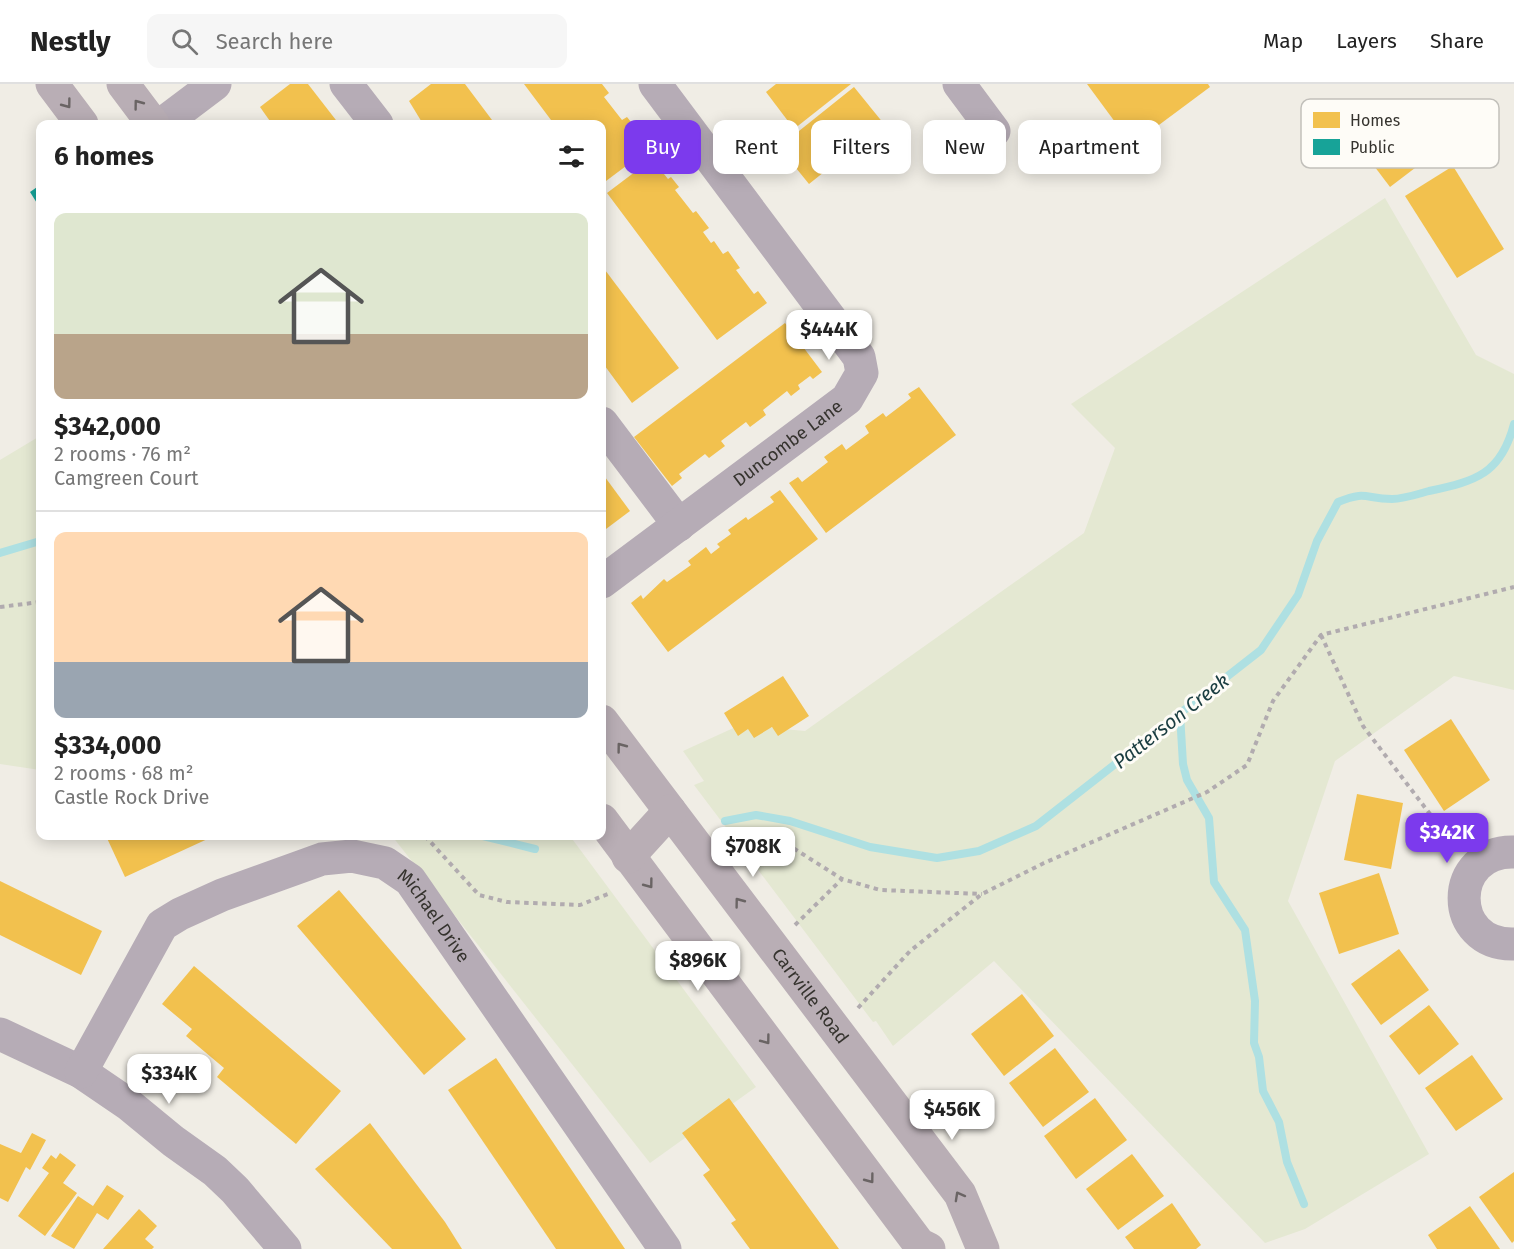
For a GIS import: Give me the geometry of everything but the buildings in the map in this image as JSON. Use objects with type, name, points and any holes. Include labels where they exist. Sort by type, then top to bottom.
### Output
[{"type":"main road","points":[[51,84],[79,120]]},
{"type":"main road","points":[[123,84],[150,120]]},
{"type":"main road","name":"Carrville Road","points":[[606,726],[960,1194],[983,1249]]},
{"type":"main road","points":[[628,857],[670,811]]},
{"type":"main road","points":[[606,826],[919,1244],[929,1249]]},
{"type":"street","points":[[167,120],[215,84]]},
{"type":"street","points":[[346,84],[374,120]]},
{"type":"street","name":"Duncombe Lane","points":[[606,579],[847,399],[862,374],[858,357],[655,84]]},
{"type":"street","points":[[959,84],[986,120]]},
{"type":"street","points":[[606,428],[679,525]]},
{"type":"street","points":[[1514,852],[1497,853],[1483,860],[1473,870],[1464,893],[1467,916],[1476,930],[1488,940],[1504,945],[1514,944]]},
{"type":"street","name":"Michael Drive","points":[[81,1072],[162,926],[222,895],[322,859],[352,856],[386,862],[410,880],[665,1249]]},
{"type":"street","points":[[0,1034],[81,1072],[128,1104],[173,1141],[215,1171],[236,1191],[285,1249]]},
{"type":"path","points":[[854,1013],[910,951],[982,894],[1044,863],[1207,792],[1247,765],[1273,701],[1322,635],[1514,587]]},
{"type":"path","points":[[0,607],[36,602]]},
{"type":"path","points":[[1322,635],[1363,726],[1473,870]]},
{"type":"path","points":[[771,834],[842,879],[880,890],[982,894]]},
{"type":"path","points":[[429,840],[479,895],[507,902],[580,905],[608,894]]},
{"type":"path","points":[[790,930],[842,879]]},
{"type":"green space","points":[[1385,198],[1476,355],[1514,374],[1514,690],[1454,676],[1335,761],[1288,901],[1429,1154],[1305,1229],[1265,1243],[994,961],[893,1046],[694,785],[704,781],[683,751],[740,725],[805,731],[1084,533],[1115,448],[1071,404]]},
{"type":"green space","points":[[36,438],[36,769],[0,764],[0,460]]},
{"type":"green space","points":[[395,840],[573,840],[756,1087],[650,1163]]},
{"type":"waterway","name":"Patterson Creek","points":[[725,821],[756,815],[790,821],[870,847],[937,858],[979,851],[1036,826],[1261,650],[1298,595],[1317,541],[1338,502],[1355,496],[1401,498],[1473,479],[1494,465],[1509,441],[1514,424]]},
{"type":"waterway","name":"Patterson Creek","points":[[0,553],[36,542]]},
{"type":"waterway","points":[[1180,714],[1183,764],[1187,780],[1209,818],[1214,882],[1245,930],[1255,1001],[1254,1043],[1259,1057],[1263,1091],[1279,1122],[1287,1162],[1304,1204]]},
{"type":"waterway","name":"Patterson Creek","points":[[499,840],[535,849]]}]
